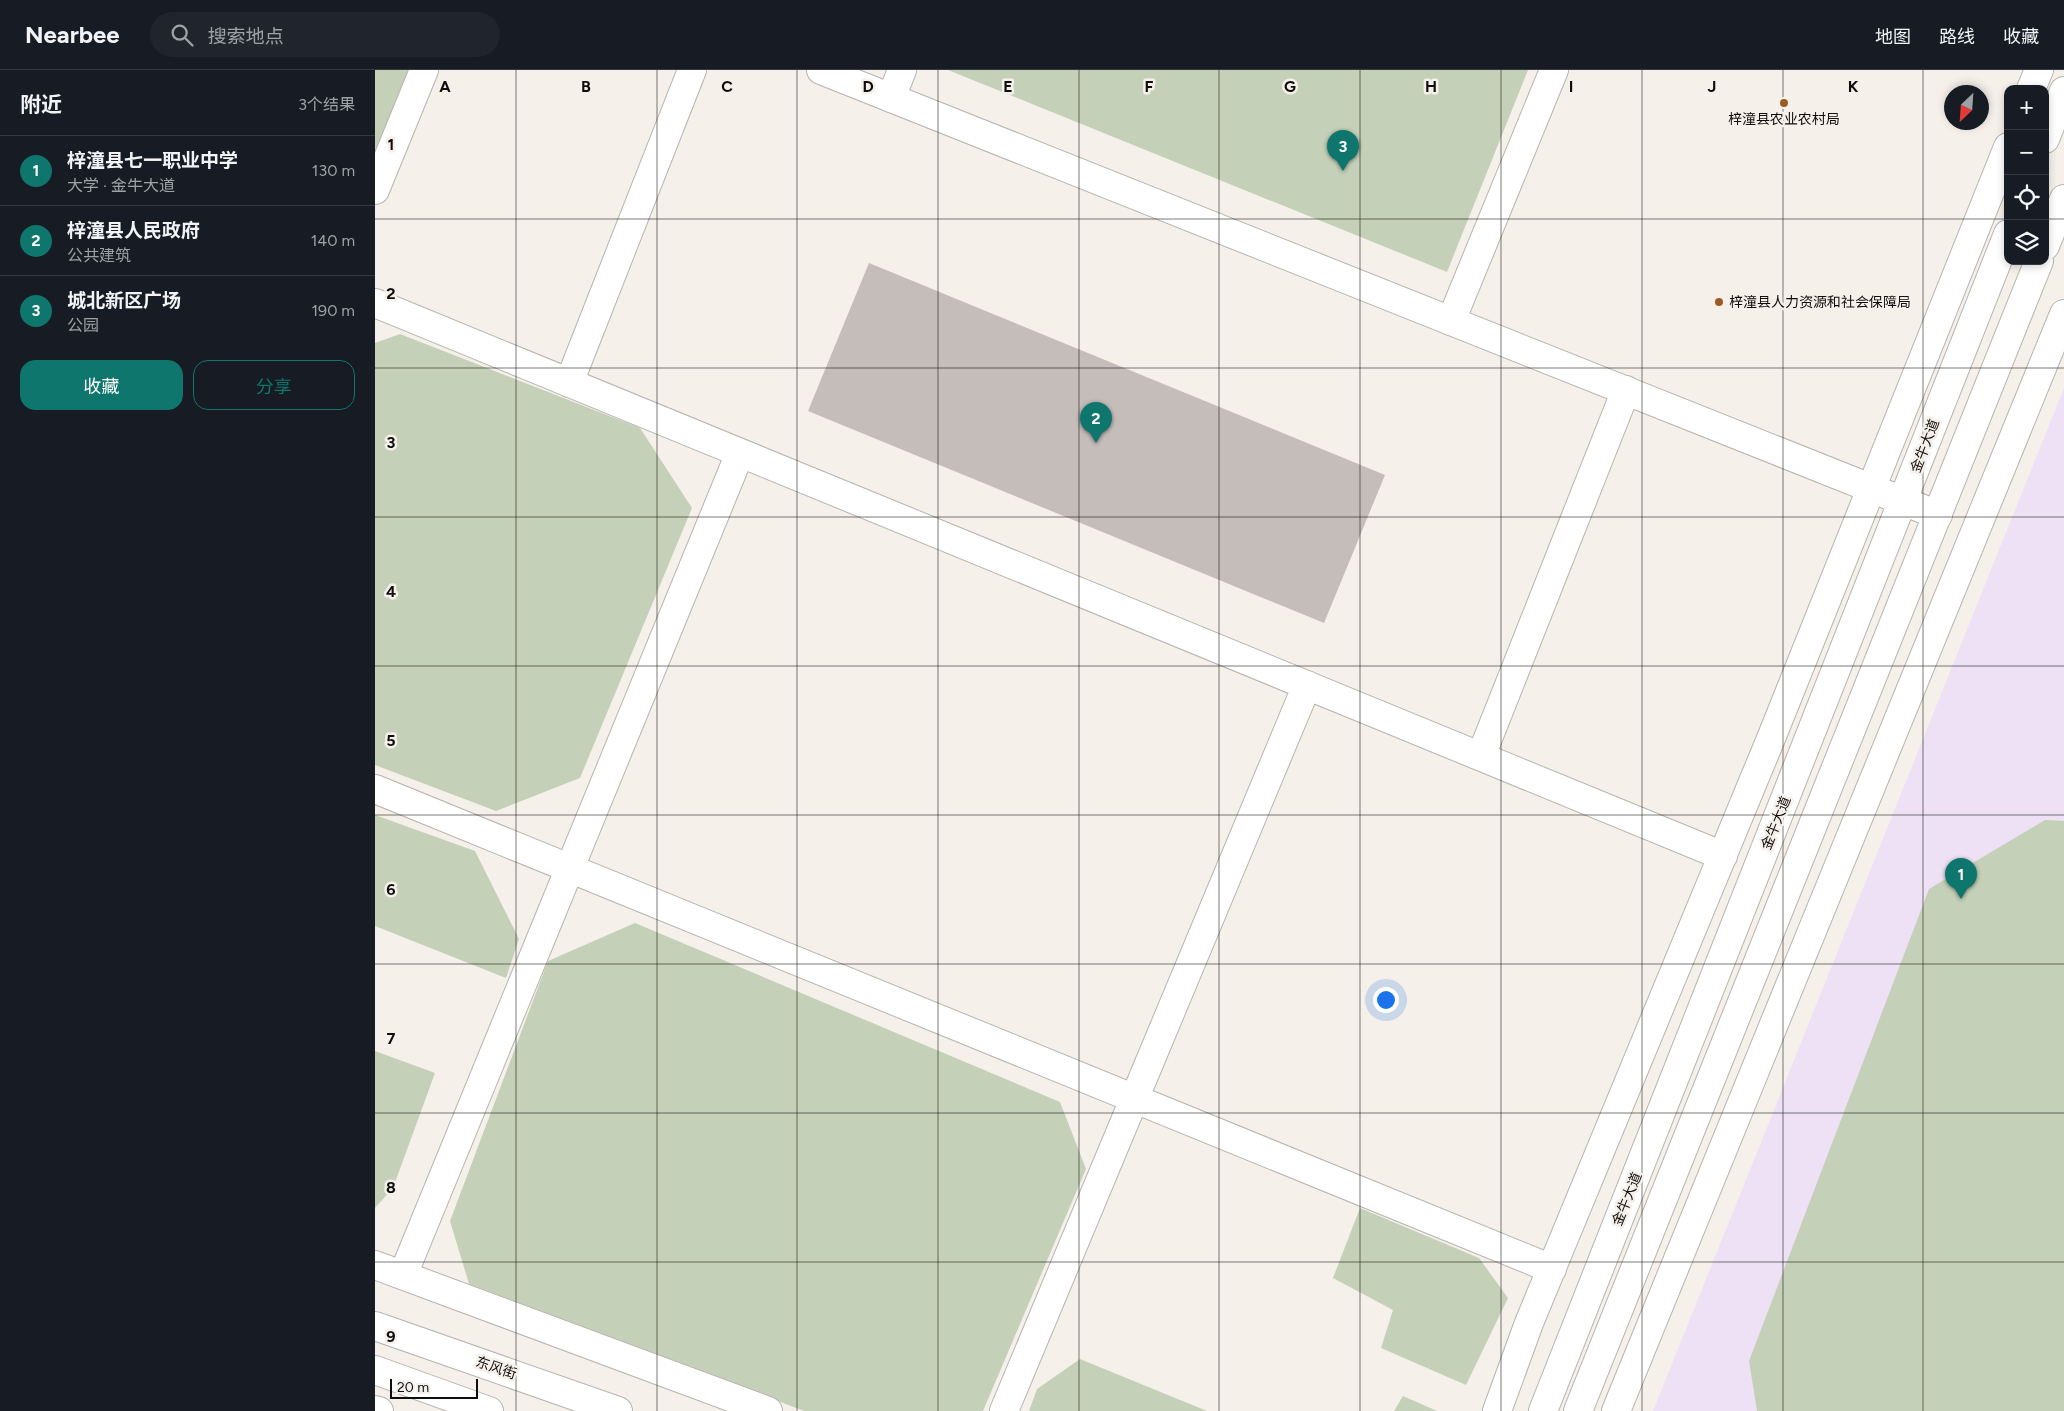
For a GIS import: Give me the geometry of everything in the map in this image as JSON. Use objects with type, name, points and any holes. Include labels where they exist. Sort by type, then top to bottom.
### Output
[{"type":"street","points":[[375,190],[424,70]]},
{"type":"street","points":[[569,383],[692,70]]},
{"type":"street","points":[[821,70],[1938,515]]},
{"type":"street","points":[[891,98],[902,70]]},
{"type":"street","points":[[1451,321],[1554,70]]},
{"type":"street","points":[[2033,85],[2039,70]]},
{"type":"street","points":[[2048,130],[2064,91]]},
{"type":"street","points":[[1497,1411],[1529,1323],[1723,856],[2004,157]]},
{"type":"street","points":[[2049,236],[2064,199]]},
{"type":"street","name":"金牛大道","points":[[1543,1411],[2004,244]]},
{"type":"street","points":[[1579,1411],[2037,265]]},
{"type":"street","points":[[375,303],[1723,856]]},
{"type":"street","points":[[1616,1411],[2064,314]]},
{"type":"street","points":[[1481,756],[1626,390]]},
{"type":"street","points":[[403,1275],[741,453]]},
{"type":"street","points":[[1004,1411],[1307,685]]},
{"type":"street","points":[[375,790],[1552,1269]]},
{"type":"street","points":[[375,1265],[767,1411]]},
{"type":"street","name":"东风街","points":[[375,1326],[618,1411]]},
{"type":"street","points":[[375,1370],[489,1411]]},
{"type":"street","points":[[375,1410],[379,1411]]},
{"type":"shaded area","points":[[2064,388],[2064,1411],[1653,1411]]},
{"type":"green space","points":[[375,70],[409,70],[375,152]]},
{"type":"green space","points":[[948,70],[1528,70],[1447,272]]},
{"type":"green space","points":[[400,334],[640,428],[692,508],[580,778],[496,811],[375,765],[375,343]]},
{"type":"green space","points":[[375,815],[475,851],[519,939],[506,978],[375,926]]},
{"type":"green space","points":[[2045,820],[2064,821],[2064,1411],[1757,1411],[1749,1361],[1929,889]]},
{"type":"green space","points":[[635,923],[1060,1102],[1086,1169],[983,1411],[804,1411],[469,1284],[450,1221],[548,961]]},
{"type":"green space","points":[[375,1051],[435,1073],[393,1188],[375,1208]]},
{"type":"green space","points":[[1360,1208],[1479,1258],[1508,1298],[1466,1385],[1381,1348],[1393,1310],[1333,1278]]},
{"type":"green space","points":[[1080,1359],[1207,1411],[1029,1411],[1037,1389]]},
{"type":"green space","points":[[1403,1396],[1437,1411],[1394,1411]]},
{"type":"building","points":[[869,263],[1385,475],[1324,623],[808,411]]},
{"type":"place","name":"梓潼县农业农村局","points":[[1784,103]]},
{"type":"place","name":"城北新区广场","points":[[1343,171]]},
{"type":"place","name":"梓潼县人力资源和社会保障局","points":[[1719,302]]},
{"type":"place","name":"梓潼县人民政府","points":[[1096,443]]},
{"type":"place","name":"梓潼县七一职业中学","points":[[1961,899]]}]
